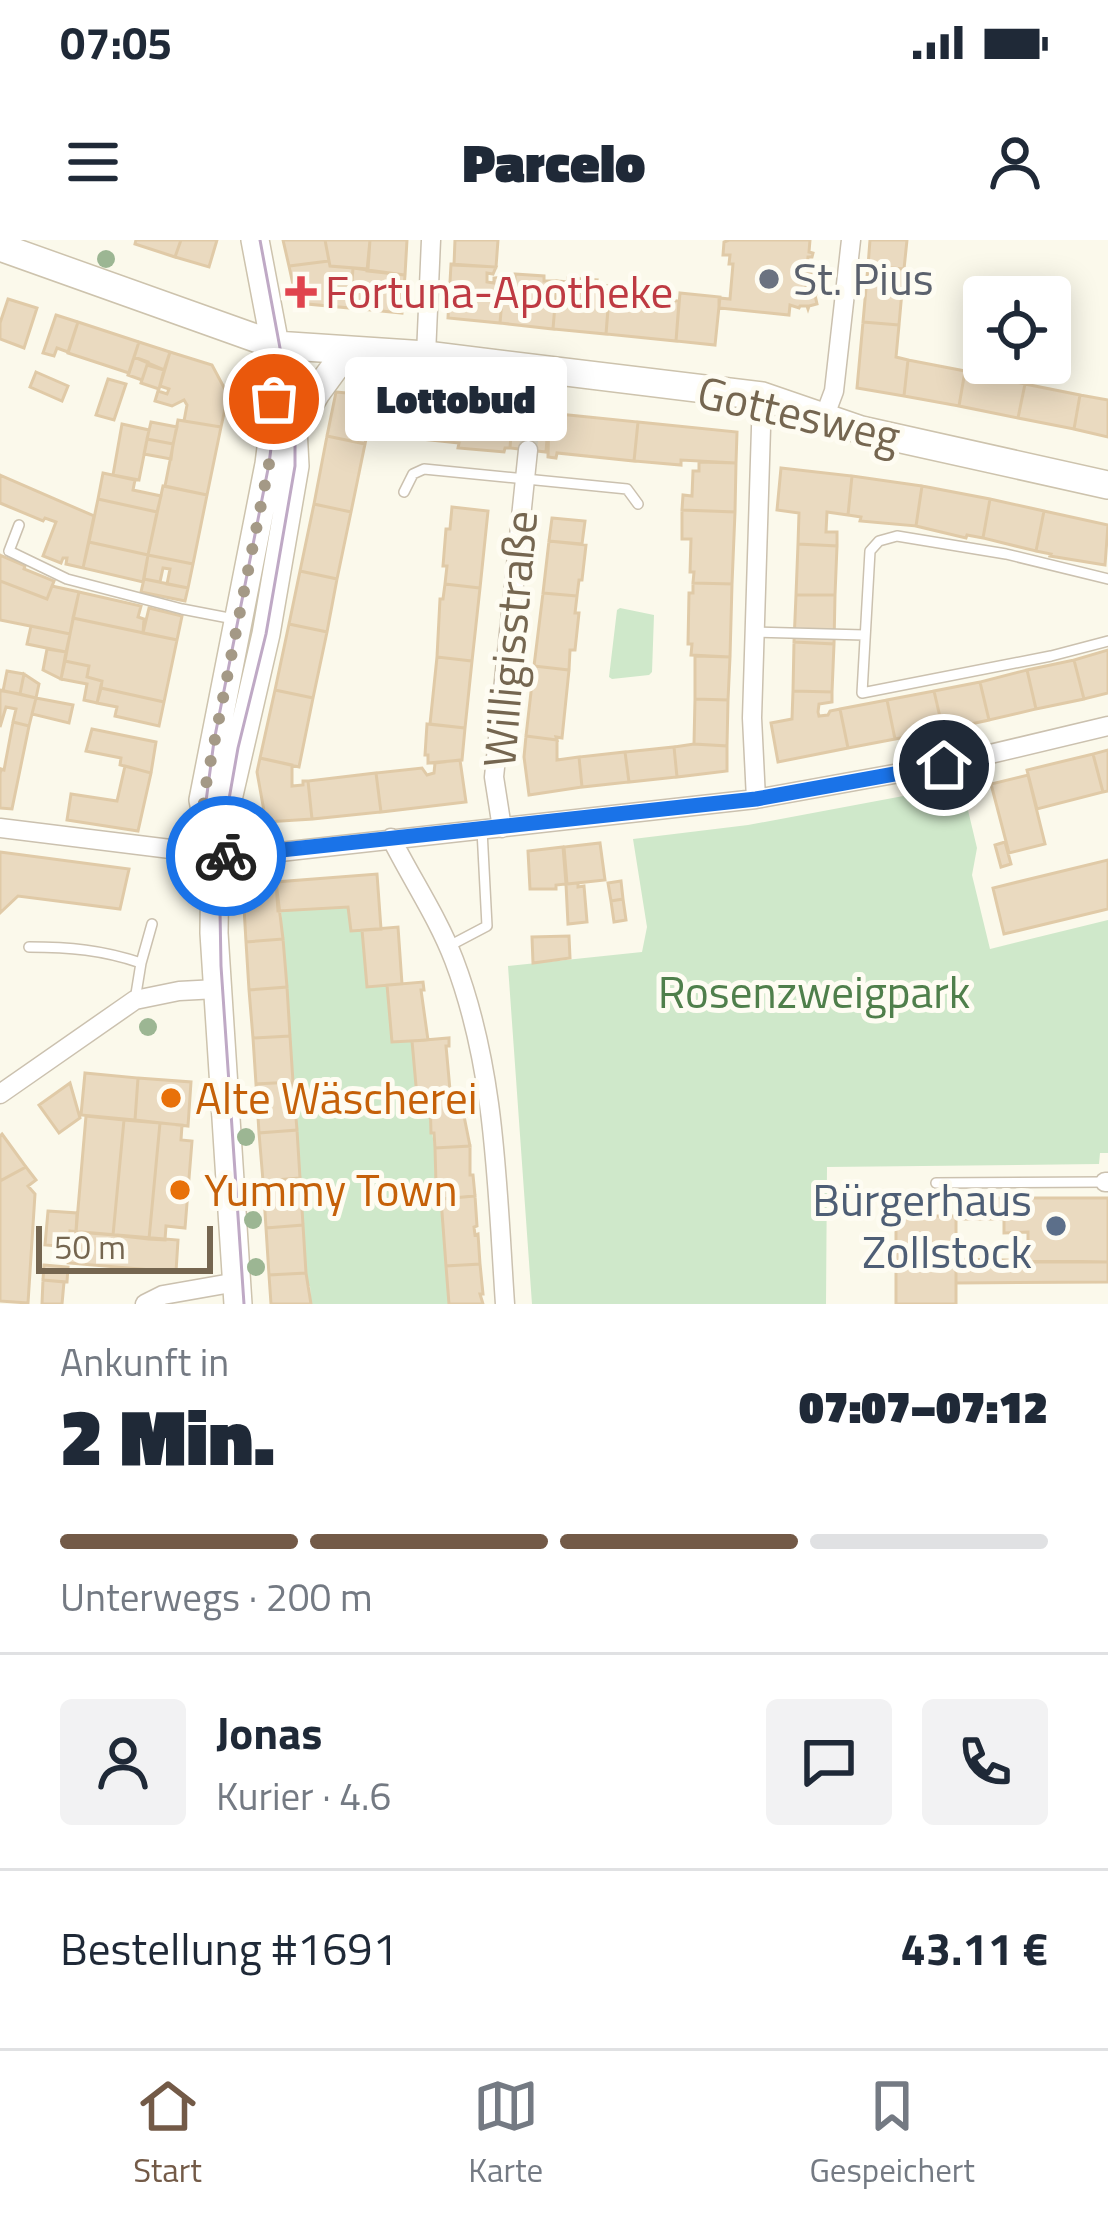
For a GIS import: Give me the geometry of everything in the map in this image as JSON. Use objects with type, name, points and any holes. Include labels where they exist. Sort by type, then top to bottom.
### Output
[{"type":"street","points":[[145,1304],[163,1295],[237,1293],[212,901],[215,856],[266,634],[295,466],[295,429],[255,240]]},
{"type":"street","points":[[426,356],[431,240]]},
{"type":"street","points":[[825,416],[834,391],[851,240]]},
{"type":"street","name":"Gottesweg","points":[[0,247],[275,345],[426,356],[762,396],[861,430],[1108,485]]},
{"type":"street","points":[[215,856],[203,800],[269,464],[275,345]]},
{"type":"street","points":[[295,429],[334,367],[362,351]]},
{"type":"street","points":[[532,411],[536,368]]},
{"type":"street","points":[[756,799],[752,718],[762,396]]},
{"type":"street","name":"Willigisstraße","points":[[492,829],[528,450]]},
{"type":"street","points":[[0,828],[235,857],[756,799],[944,765],[1108,726]]},
{"type":"street","points":[[391,838],[448,946],[475,1022],[486,1072],[506,1304]]},
{"type":"street","points":[[0,1094],[135,1000],[217,989]]},
{"type":"lane","points":[[404,492],[412,474],[424,469],[627,489],[638,504]]},
{"type":"lane","points":[[19,525],[9,551],[67,579],[239,620]]},
{"type":"lane","points":[[1108,579],[1006,554],[897,536],[879,541],[870,551],[862,693],[1108,641]]},
{"type":"lane","points":[[755,632],[864,635]]},
{"type":"lane","points":[[448,946],[487,926],[492,829]]},
{"type":"lane","points":[[135,1000],[152,924]]},
{"type":"lane","points":[[29,947],[106,951],[141,963]]},
{"type":"lane","points":[[936,1183],[1106,1182]]},
{"type":"green space","points":[[620,608],[654,615],[649,675],[609,677]]},
{"type":"green space","name":"Rosenzweigpark","points":[[962,785],[977,848],[972,875],[990,949],[1108,920],[1108,1153],[1100,1153],[1099,1164],[827,1167],[826,1304],[532,1304],[508,966],[642,952],[647,927],[633,839],[748,825]]},
{"type":"green space","points":[[348,907],[351,931],[362,930],[367,987],[387,985],[392,1042],[412,1041],[417,1096],[430,1096],[449,1304],[311,1304],[281,911]]},
{"type":"building","points":[[136,240],[181,240],[175,257],[135,244]]},
{"type":"building","points":[[181,240],[217,240],[209,267],[175,257]]},
{"type":"building","points":[[283,240],[325,240],[329,261],[289,266]]},
{"type":"building","points":[[325,240],[370,240],[368,269],[330,266]]},
{"type":"building","points":[[370,240],[407,240],[405,275],[367,271]]},
{"type":"building","points":[[455,240],[498,240],[496,267],[454,265]]},
{"type":"building","name":"St. Pius","points":[[810,240],[809,252],[813,253],[808,257],[811,273],[807,273],[806,286],[818,293],[817,304],[808,309],[790,305],[789,315],[719,308],[719,298],[730,299],[733,264],[729,264],[730,255],[723,255],[724,242]]},
{"type":"building","points":[[870,240],[907,240],[904,269],[868,266]]},
{"type":"building","points":[[329,261],[330,266],[353,268],[350,308],[297,303],[289,266]]},
{"type":"building","points":[[451,264],[496,267],[493,274],[487,273],[487,282],[504,277],[500,323],[448,318]]},
{"type":"building","points":[[868,266],[904,269],[899,325],[863,322]]},
{"type":"building","points":[[353,268],[405,275],[402,313],[350,308]]},
{"type":"building","points":[[515,274],[557,281],[553,329],[500,323],[504,277],[515,278]]},
{"type":"building","points":[[568,278],[610,286],[606,334],[553,329],[557,281],[568,282]]},
{"type":"building","points":[[680,293],[720,297],[715,345],[676,341]]},
{"type":"building","points":[[609,295],[679,301],[676,341],[606,334]]},
{"type":"building","points":[[8,299],[37,308],[24,348],[0,339]]},
{"type":"building","points":[[56,315],[78,322],[68,352],[57,348],[54,356],[43,353]]},
{"type":"building","points":[[78,322],[139,342],[129,373],[68,353]]},
{"type":"building","points":[[863,322],[899,325],[896,357],[908,360],[904,396],[857,388]]},
{"type":"building","points":[[139,342],[170,352],[164,370],[134,357]]},
{"type":"building","points":[[170,352],[212,365],[228,395],[221,427],[184,421],[184,400],[172,406],[155,401],[158,391],[167,394],[169,389],[160,386]]},
{"type":"building","points":[[134,357],[148,362],[142,380],[128,375]]},
{"type":"building","points":[[908,360],[963,371],[959,406],[904,396]]},
{"type":"building","points":[[147,365],[164,370],[159,389],[141,383]]},
{"type":"building","points":[[36,372],[68,386],[62,401],[30,387]]},
{"type":"building","points":[[108,379],[126,384],[114,420],[96,415]]},
{"type":"building","points":[[963,383],[1025,384],[1018,418],[959,406]]},
{"type":"building","points":[[1025,384],[1080,395],[1074,429],[1018,418]]},
{"type":"building","points":[[336,392],[424,400],[420,439],[367,434],[365,444],[327,436]]},
{"type":"building","points":[[1080,395],[1108,400],[1108,437],[1074,429]]},
{"type":"building","points":[[424,400],[513,409],[510,448],[504,452],[458,448],[459,443],[420,439]]},
{"type":"building","points":[[513,409],[549,413],[546,452],[510,448]]},
{"type":"building","points":[[549,413],[638,422],[634,461],[557,453],[556,458],[548,457]]},
{"type":"building","points":[[178,420],[221,427],[207,495],[165,486]]},
{"type":"building","points":[[151,422],[177,427],[173,444],[147,439]]},
{"type":"building","points":[[638,422],[737,432],[736,463],[634,461]]},
{"type":"building","points":[[122,424],[149,430],[139,480],[113,475]]},
{"type":"building","points":[[327,436],[365,444],[351,512],[314,504]]},
{"type":"building","points":[[147,439],[173,444],[171,459],[144,454]]},
{"type":"building","points":[[699,462],[736,463],[735,512],[682,510],[683,495],[692,496],[693,471],[699,471]]},
{"type":"building","points":[[781,468],[852,476],[848,515],[827,512],[826,532],[837,532],[837,546],[798,544],[799,513],[777,510]]},
{"type":"building","points":[[103,473],[135,480],[133,490],[161,496],[157,512],[98,499]]},
{"type":"building","points":[[0,475],[94,516],[83,568],[66,564],[67,558],[61,563],[43,556],[56,522],[0,503]]},
{"type":"building","points":[[852,476],[922,486],[916,526],[860,521],[861,517],[848,515]]},
{"type":"building","points":[[163,486],[207,495],[193,564],[148,555]]},
{"type":"building","points":[[922,486],[990,499],[983,538],[916,526]]},
{"type":"building","points":[[98,499],[157,512],[148,555],[89,542]]},
{"type":"building","points":[[990,499],[1044,511],[1036,551],[983,538]]},
{"type":"building","points":[[314,504],[351,512],[337,579],[300,571]]},
{"type":"building","points":[[452,507],[488,511],[480,588],[445,584],[446,529],[450,529]]},
{"type":"building","points":[[682,510],[735,512],[732,584],[693,583],[691,539],[682,539]]},
{"type":"building","points":[[1044,511],[1108,525],[1105,565],[1036,551]]},
{"type":"building","points":[[552,518],[585,521],[582,544],[549,541]]},
{"type":"building","points":[[549,541],[586,545],[577,596],[543,593]]},
{"type":"building","points":[[89,542],[148,555],[143,582],[83,568]]},
{"type":"building","points":[[798,544],[837,546],[835,595],[796,595]]},
{"type":"building","points":[[0,555],[54,581],[47,599],[0,581]]},
{"type":"building","points":[[148,555],[193,564],[188,588],[167,584],[170,569],[163,568],[160,582],[144,579]]},
{"type":"building","points":[[300,571],[337,579],[327,632],[289,624]]},
{"type":"building","points":[[144,579],[188,588],[185,601],[141,592]]},
{"type":"building","points":[[0,581],[47,599],[52,586],[79,592],[70,634],[0,620]]},
{"type":"building","points":[[693,583],[732,584],[730,657],[691,655],[689,593],[693,593]]},
{"type":"building","points":[[445,584],[480,588],[472,661],[437,657]]},
{"type":"building","points":[[79,592],[141,606],[138,617],[144,619],[143,633],[73,618]]},
{"type":"building","points":[[543,593],[577,596],[575,650],[570,650],[569,670],[534,666]]},
{"type":"building","points":[[796,595],[835,595],[834,644],[794,642]]},
{"type":"building","points":[[149,608],[182,616],[177,640],[143,633]]},
{"type":"building","points":[[73,618],[177,640],[164,702],[101,688],[102,681],[87,677],[89,666],[65,661]]},
{"type":"building","points":[[289,624],[327,632],[313,698],[275,690]]},
{"type":"building","points":[[31,626],[70,634],[66,652],[27,644]]},
{"type":"building","points":[[794,642],[834,644],[832,692],[793,691]]},
{"type":"building","points":[[47,649],[66,652],[61,679],[43,670]]},
{"type":"building","points":[[1108,650],[1108,693],[1084,699],[1074,660]]},
{"type":"building","points":[[695,656],[730,657],[728,700],[695,699]]},
{"type":"building","points":[[437,657],[472,661],[465,728],[430,724]]},
{"type":"building","points":[[1074,660],[1084,699],[1036,709],[1027,670]]},
{"type":"building","points":[[65,661],[89,666],[87,677],[102,681],[97,703],[84,700],[87,684],[61,679]]},
{"type":"building","points":[[534,666],[569,670],[562,738],[557,740],[526,736]]},
{"type":"building","points":[[1027,670],[1036,709],[989,720],[980,682]]},
{"type":"building","points":[[7,671],[24,674],[20,694],[3,691]]},
{"type":"building","points":[[24,674],[39,684],[36,698],[20,694]]},
{"type":"building","points":[[980,682],[989,720],[943,730],[934,691]]},
{"type":"building","points":[[101,688],[164,702],[159,726],[115,716],[117,707],[97,703]]},
{"type":"building","points":[[0,690],[36,698],[29,726],[13,722],[16,709],[6,707],[0,727]]},
{"type":"building","points":[[275,690],[313,698],[299,767],[260,758]]},
{"type":"building","points":[[793,691],[832,692],[832,702],[819,704],[819,716],[840,709],[848,748],[778,762],[771,723],[792,719]]},
{"type":"building","points":[[934,691],[943,730],[895,739],[887,700]]},
{"type":"building","points":[[36,698],[73,705],[69,723],[32,714]]},
{"type":"building","points":[[695,699],[728,700],[727,746],[694,744]]},
{"type":"building","points":[[887,700],[895,739],[848,748],[840,709]]},
{"type":"building","points":[[13,722],[29,726],[12,809],[0,808],[0,774]]},
{"type":"building","points":[[427,724],[465,728],[462,760],[428,763]]},
{"type":"building","points":[[92,729],[156,742],[151,773],[120,765],[121,758],[86,751]]},
{"type":"building","points":[[526,736],[557,740],[557,760],[579,757],[582,787],[529,795]]},
{"type":"building","points":[[727,746],[727,771],[677,777],[674,747]]},
{"type":"building","points":[[674,747],[677,777],[629,782],[625,752]]},
{"type":"building","points":[[1108,750],[1108,791],[1103,792],[1093,754]]},
{"type":"building","points":[[625,752],[629,782],[582,787],[579,757]]},
{"type":"building","points":[[1093,754],[1103,792],[1037,809],[1027,770]]},
{"type":"building","points":[[260,758],[292,765],[292,786],[308,781],[312,819],[266,822],[257,772]]},
{"type":"building","points":[[460,760],[466,802],[381,812],[376,773],[422,768],[427,775],[434,773],[435,763]]},
{"type":"building","points":[[125,766],[151,773],[138,831],[67,820],[71,794],[117,801]]},
{"type":"building","points":[[376,773],[381,812],[312,819],[308,781]]},
{"type":"building","points":[[1028,775],[1045,844],[1009,853],[991,784]]},
{"type":"building","points":[[1005,842],[1011,864],[1001,867],[995,845]]},
{"type":"building","points":[[600,843],[605,880],[567,884],[564,847]]},
{"type":"building","points":[[563,847],[566,884],[530,889],[528,851]]},
{"type":"building","points":[[0,852],[129,869],[120,909],[18,896],[0,913]]},
{"type":"building","points":[[1108,860],[1108,909],[1004,934],[993,888]]},
{"type":"building","points":[[377,874],[381,929],[351,931],[348,907],[278,911],[276,882]]},
{"type":"building","points":[[621,881],[623,899],[611,901],[608,883]]},
{"type":"building","points":[[276,882],[283,939],[246,942],[243,890],[249,884]]},
{"type":"building","points":[[566,884],[584,886],[587,922],[568,924]]},
{"type":"building","points":[[623,899],[626,920],[614,922],[611,901]]},
{"type":"building","points":[[398,927],[402,984],[367,987],[362,930]]},
{"type":"building","points":[[569,936],[570,958],[533,963],[532,937]]},
{"type":"building","points":[[283,939],[287,987],[249,990],[246,942]]},
{"type":"building","points":[[423,982],[428,1040],[392,1042],[387,985]]},
{"type":"building","points":[[287,987],[290,1036],[253,1038],[249,990]]},
{"type":"building","points":[[290,1036],[293,1082],[256,1084],[253,1038]]},
{"type":"building","points":[[449,1038],[453,1094],[417,1097],[412,1041]]},
{"type":"building","points":[[85,1073],[138,1078],[135,1120],[81,1115]]},
{"type":"building","points":[[138,1078],[191,1082],[188,1126],[135,1120]]},
{"type":"building","points":[[293,1082],[297,1130],[259,1133],[256,1084]]},
{"type":"building","points":[[70,1083],[80,1118],[59,1133],[39,1105]]},
{"type":"building","points":[[464,1093],[470,1146],[435,1148],[430,1096]]},
{"type":"building","points":[[86,1116],[124,1120],[113,1235],[76,1232]]},
{"type":"building","points":[[124,1120],[160,1123],[149,1239],[113,1235]]},
{"type":"building","points":[[160,1123],[182,1125],[181,1140],[192,1141],[185,1228],[166,1226],[165,1240],[149,1239]]},
{"type":"building","points":[[297,1130],[300,1178],[263,1181],[259,1133]]},
{"type":"building","points":[[0,1136],[26,1167],[0,1181]]},
{"type":"building","points":[[470,1146],[475,1196],[441,1199],[435,1148]]},
{"type":"building","points":[[26,1167],[36,1180],[28,1186],[35,1194],[28,1303],[0,1301],[0,1181]]},
{"type":"building","points":[[300,1178],[303,1225],[266,1228],[263,1181]]},
{"type":"building","points":[[475,1196],[480,1264],[446,1266],[441,1199]]},
{"type":"building","points":[[956,1198],[1004,1198],[1004,1219],[956,1219]]},
{"type":"building","name":"Bürgerhaus Zollstock","points":[[1004,1198],[1108,1198],[1108,1262],[1028,1262],[1028,1232],[1004,1233]]},
{"type":"building","points":[[48,1211],[77,1213],[69,1247],[45,1245]]},
{"type":"building","points":[[896,1216],[956,1216],[956,1304],[896,1304]]},
{"type":"building","points":[[303,1225],[306,1273],[269,1275],[266,1228]]},
{"type":"building","points":[[70,1231],[178,1240],[176,1272],[68,1263]]},
{"type":"building","points":[[956,1259],[1108,1262],[1108,1282],[956,1283]]},
{"type":"building","points":[[480,1264],[483,1304],[449,1304],[446,1266]]},
{"type":"building","points":[[44,1265],[68,1267],[67,1282],[43,1280]]},
{"type":"building","points":[[306,1273],[311,1304],[271,1304],[269,1275]]},
{"type":"building","points":[[43,1280],[64,1282],[62,1304],[42,1304]]},
{"type":"tunnel","points":[[528,450],[532,411]]},
{"type":"tram line","points":[[244,1304],[221,966],[219,856],[238,748],[266,634],[295,466],[295,429],[260,240]]},
{"type":"tram line","points":[[204,861],[214,741],[269,464],[273,388]]},
{"type":"way so far","points":[[226,856],[215,856],[203,800],[269,464],[274,399]]},
{"type":"place","name":"St. Pius","points":[[769,279]]},
{"type":"place","name":"Fortuna-Apotheke","points":[[301,292]]},
{"type":"place","name":"Lottobud","points":[[274,399]]},
{"type":"place","name":"Alte Wäscherei","points":[[171,1098]]},
{"type":"place","name":"Yummy Town","points":[[180,1190]]},
{"type":"place","name":"Bürgerhaus Zollstock","points":[[1056,1226]]},
{"type":"route","points":[[226,856],[756,799],[944,765]]}]
